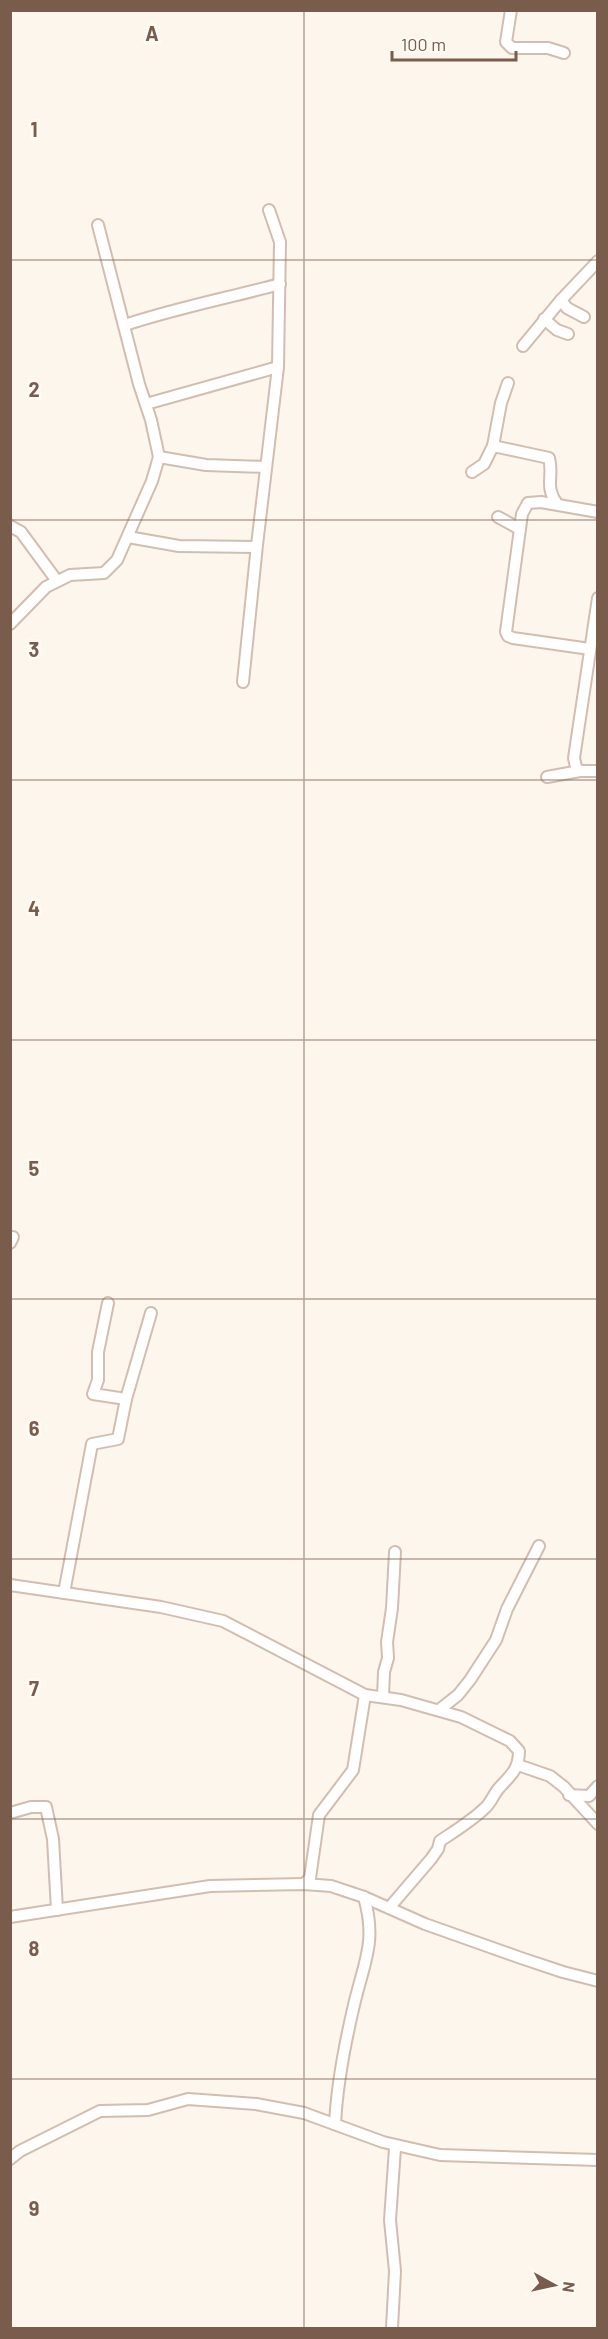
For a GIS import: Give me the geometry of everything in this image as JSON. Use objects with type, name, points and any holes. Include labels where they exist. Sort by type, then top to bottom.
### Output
[{"type":"street","points":[[511,10],[506,42],[512,48],[548,48],[564,53]]},
{"type":"street","points":[[243,682],[256,547],[278,367],[280,242],[269,210]]},
{"type":"street","points":[[10,624],[46,587],[70,574],[104,573],[117,560],[152,481],[159,457],[98,225]]},
{"type":"street","points":[[523,346],[544,319],[597,261]]},
{"type":"street","points":[[125,325],[170,311],[215,302],[280,284]]},
{"type":"street","points":[[561,300],[567,308],[584,317]]},
{"type":"street","points":[[544,319],[557,330],[568,334]]},
{"type":"street","points":[[146,404],[278,367]]},
{"type":"street","points":[[472,472],[484,464],[493,446],[501,403],[508,383]]},
{"type":"street","points":[[493,446],[549,458],[550,494],[557,504]]},
{"type":"street","points":[[159,457],[206,465],[266,467]]},
{"type":"street","points":[[590,649],[508,636],[506,632],[522,514],[528,503],[535,501],[597,512]]},
{"type":"street","points":[[498,517],[520,529]]},
{"type":"street","points":[[10,526],[21,532],[57,581]]},
{"type":"street","points":[[128,537],[179,546],[256,547]]},
{"type":"street","points":[[580,771],[576,767],[574,758],[597,598]]},
{"type":"street","points":[[547,777],[580,771],[597,771]]},
{"type":"street","points":[[108,1303],[98,1352],[98,1380],[93,1394],[126,1399]]},
{"type":"street","points":[[63,1593],[92,1444],[118,1439],[126,1399],[151,1313]]},
{"type":"street","points":[[439,1710],[458,1695],[496,1640],[507,1609],[539,1546]]},
{"type":"street","points":[[383,1697],[395,1552]]},
{"type":"street","points":[[10,1585],[161,1607],[223,1621],[365,1695],[439,1710],[461,1717],[510,1741],[519,1751],[518,1765],[509,1779],[500,1787],[486,1807],[440,1841],[435,1854],[389,1908]]},
{"type":"street","points":[[303,1884],[310,1878],[320,1812],[353,1770],[365,1695]]},
{"type":"street","points":[[518,1765],[550,1776],[597,1824]]},
{"type":"street","points":[[569,1795],[589,1796],[597,1786]]},
{"type":"street","points":[[10,1813],[31,1807],[46,1807],[53,1839],[57,1910]]},
{"type":"street","points":[[10,1917],[210,1886],[303,1884],[331,1886],[364,1896],[425,1924],[563,1972],[597,1981]]},
{"type":"street","points":[[335,2124],[353,2010],[369,1953],[370,1918],[364,1896]]},
{"type":"street","points":[[10,2158],[100,2111],[147,2110],[188,2099],[256,2104],[304,2114],[383,2142],[440,2156],[597,2160]]},
{"type":"street","points":[[10,2143],[20,2151]]},
{"type":"street","points":[[392,2328],[395,2271],[390,2220],[396,2148]]}]
